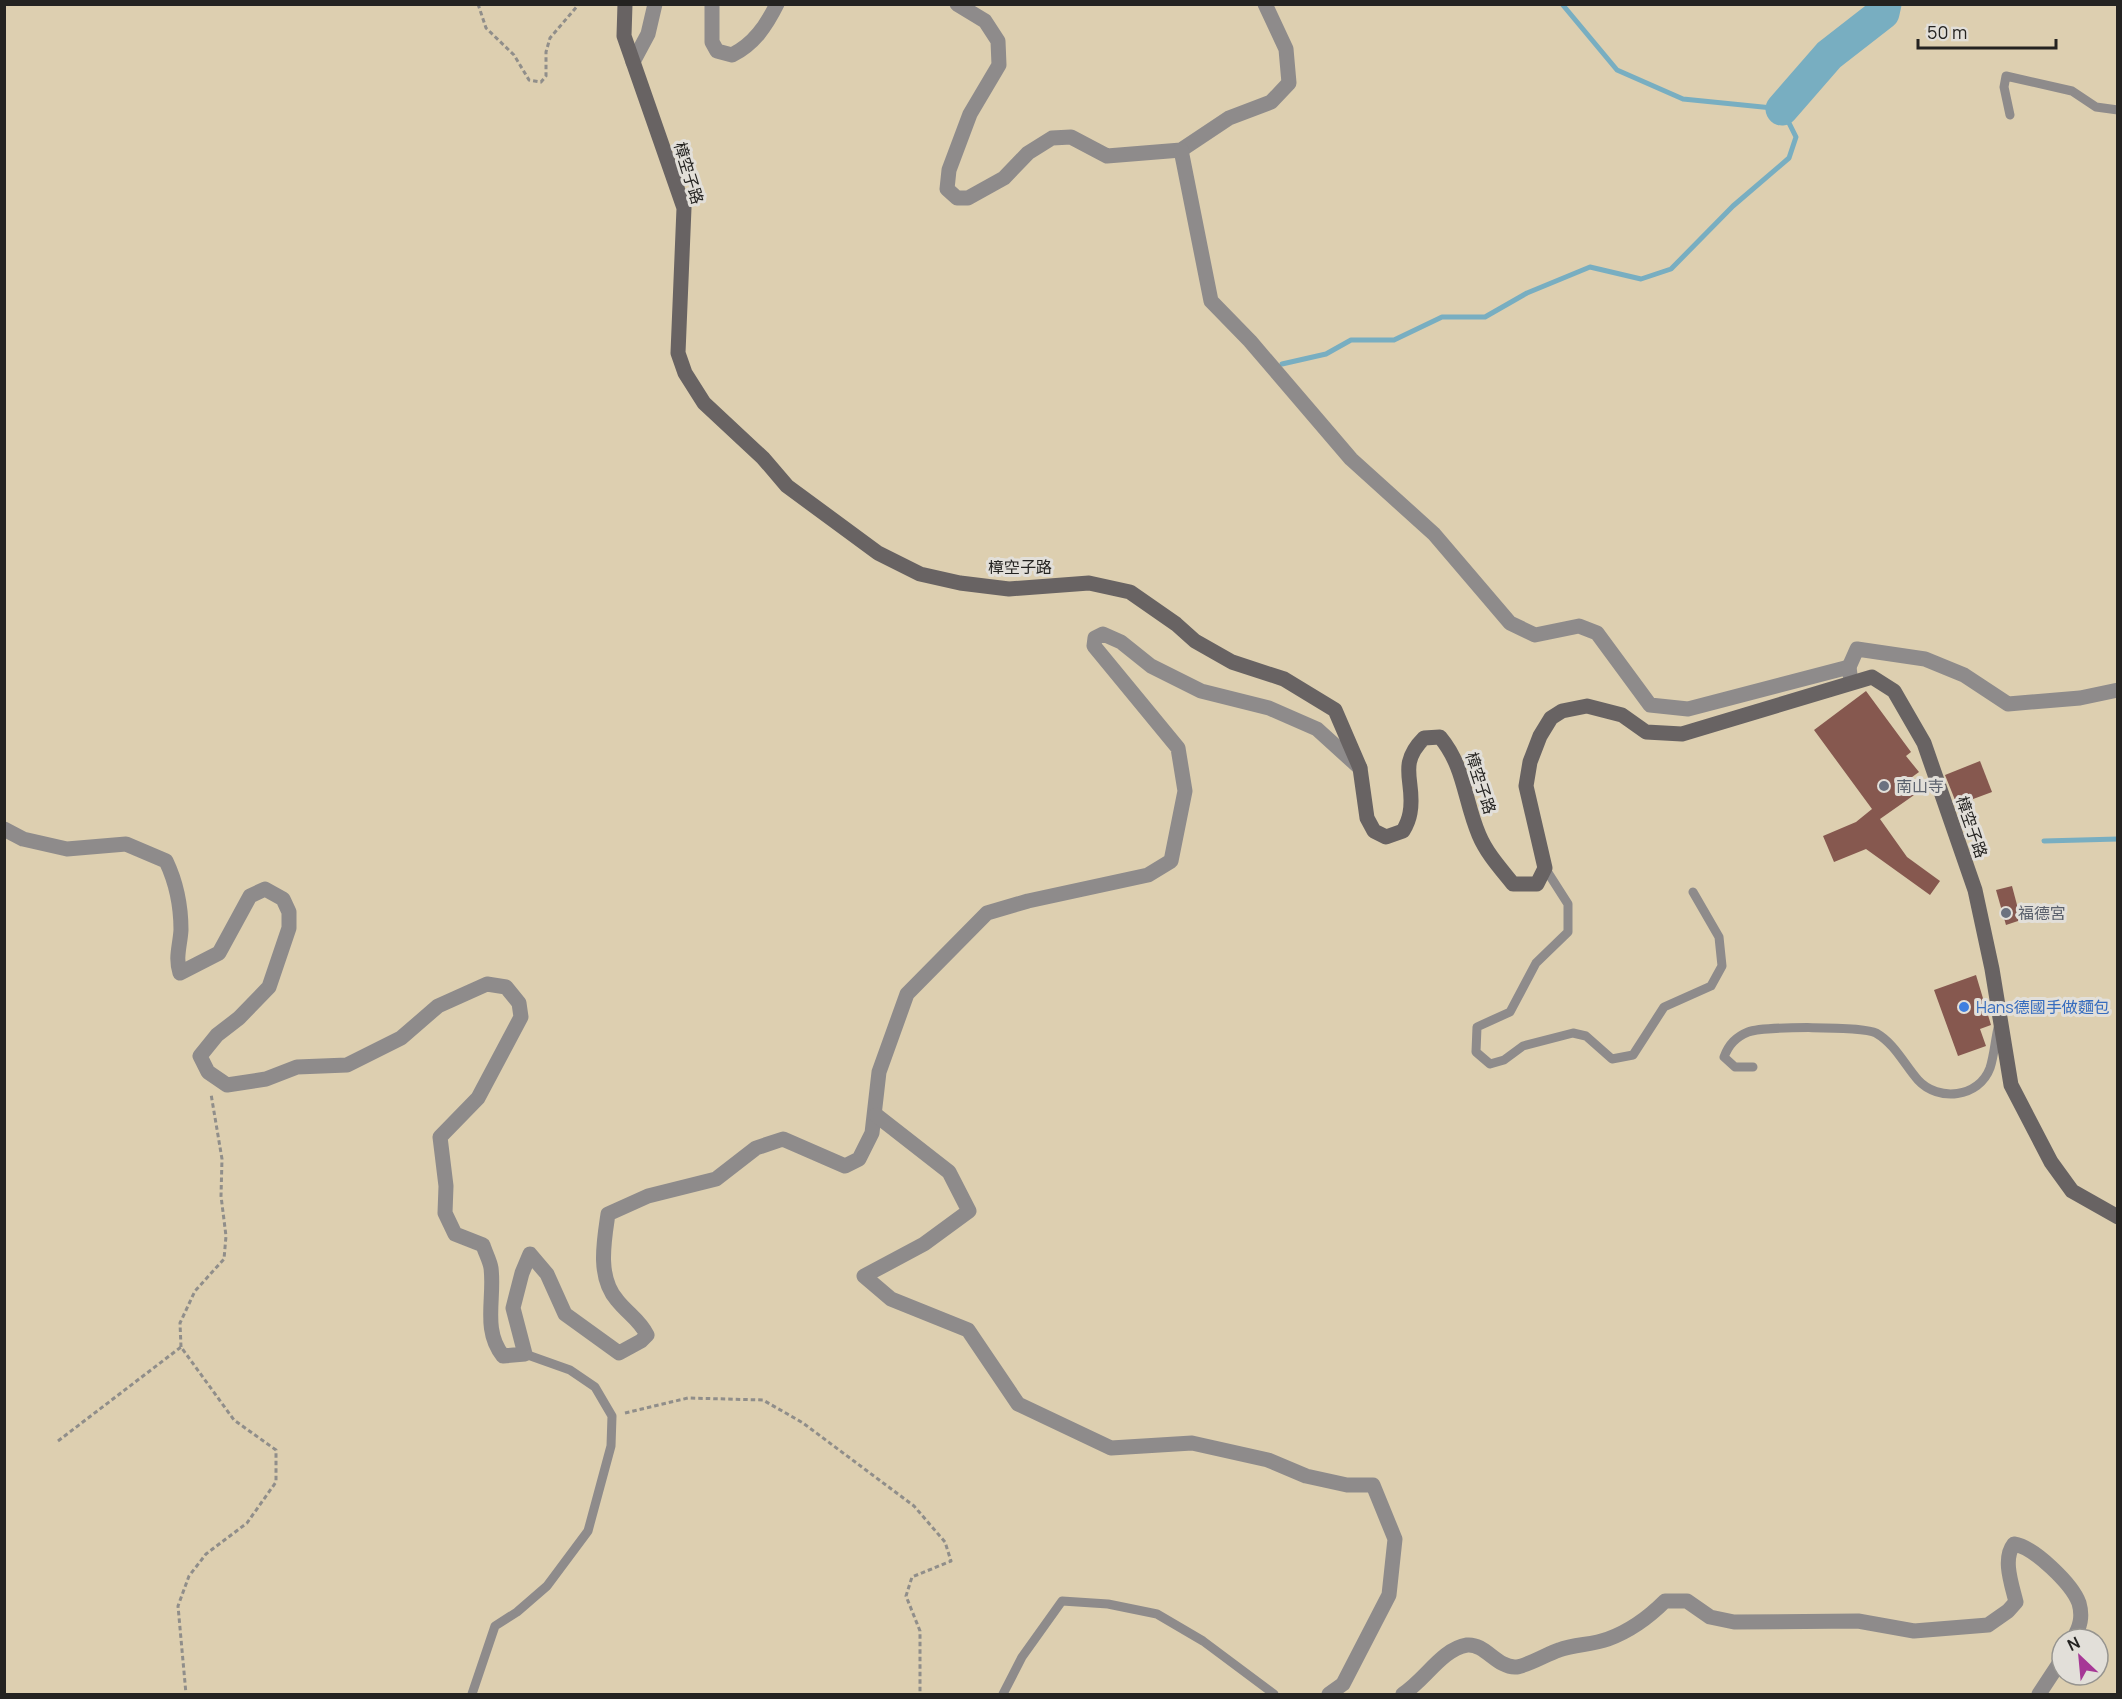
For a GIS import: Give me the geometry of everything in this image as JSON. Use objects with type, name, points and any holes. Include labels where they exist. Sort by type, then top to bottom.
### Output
[{"type":"street","name":"樟空子路","points":[[625,4],[624,36],[684,208],[678,353],[685,373],[704,403],[763,458],[787,486],[878,553],[921,574],[960,583],[1009,589],[1089,583],[1130,591],[1204,646],[1232,662],[1284,679],[1335,710],[1360,768],[1363,803],[1367,818],[1374,831],[1386,837],[1403,831],[1410,813],[1408,767],[1412,751],[1424,738],[1440,737],[1454,754],[1479,836],[1493,859],[1514,884],[1537,884],[1545,868],[1538,847],[1526,786],[1530,762],[1540,736],[1551,718],[1562,711],[1587,706],[1623,715],[1646,732],[1682,734],[1850,674],[1872,677],[1894,691],[1924,743],[1975,890],[2011,1085],[2051,1162],[2072,1191],[2118,1217]]},
{"type":"street","points":[[633,62],[648,34],[655,4]]},
{"type":"street","points":[[712,4],[712,42],[717,51],[732,55],[747,47],[768,23],[777,4]]},
{"type":"street","points":[[957,4],[985,21],[998,41],[999,65],[970,114],[949,170],[947,189],[957,198],[968,198],[1004,178],[1028,153],[1052,138],[1071,137],[1107,156],[1152,155],[1181,150],[1229,118],[1271,102],[1289,83],[1286,49],[1265,4]]},
{"type":"street","points":[[1181,150],[1211,301],[1250,340],[1351,459],[1434,534],[1510,623],[1535,635],[1579,626],[1597,633],[1650,705],[1688,709],[1850,674],[1857,649],[1925,659],[1964,675],[2008,704],[2080,698],[2118,690]]},
{"type":"street","points":[[4,829],[23,839],[67,849],[126,844],[166,861],[176,884],[181,930],[176,962],[180,973],[219,952],[250,896],[265,889],[283,899],[289,912],[289,928],[269,987],[239,1018],[217,1035],[200,1056],[208,1072],[227,1085],[266,1079],[297,1067],[347,1065],[401,1038],[438,1006],[487,984],[506,987],[519,1003],[521,1017],[478,1098],[440,1137],[446,1186],[445,1213],[455,1234],[483,1245],[491,1268],[489,1301],[493,1344],[503,1356],[525,1354],[513,1308],[530,1254],[547,1274],[565,1314],[619,1353],[641,1341],[647,1335],[642,1323],[615,1299],[605,1279],[603,1242],[608,1214],[648,1196],[716,1179],[756,1148],[783,1139],[845,1166],[859,1159],[872,1133],[876,1115],[879,1072],[907,994],[987,913],[1028,901],[1148,875],[1172,861],[1185,791],[1178,748],[1094,646],[1095,638],[1103,634],[1121,642],[1151,666],[1201,691],[1269,708],[1317,729],[1360,768]]},
{"type":"street","points":[[876,1115],[948,1172],[969,1211],[924,1244],[864,1276],[891,1299],[968,1330],[1018,1404],[1111,1448],[1192,1443],[1268,1460],[1306,1476],[1347,1485],[1373,1485],[1395,1539],[1389,1595],[1342,1684],[1329,1695]]},
{"type":"street","points":[[1403,1695],[1419,1684],[1446,1654],[1467,1645],[1477,1646],[1499,1662],[1517,1667],[1575,1644],[1606,1640],[1647,1620],[1665,1602],[1687,1601],[1710,1617],[1734,1622],[1858,1621],[1914,1630],[1988,1625],[2008,1611],[2016,1602],[2008,1570],[2009,1550],[2014,1544],[2023,1546],[2055,1571],[2079,1602],[2080,1627]]},
{"type":"street","points":[[2039,1695],[2050,1678]]},
{"type":"lane","points":[[2010,115],[2004,87],[2006,76],[2072,91],[2096,107],[2118,110]]},
{"type":"lane","points":[[1545,868],[1568,904],[1568,932],[1536,963],[1510,1011],[1477,1027],[1476,1052],[1490,1064],[1504,1060],[1523,1046],[1573,1033],[1586,1036],[1612,1059],[1633,1055],[1664,1007],[1711,986],[1722,966],[1719,937],[1693,892]]},
{"type":"lane","points":[[1753,1067],[1735,1067],[1724,1057],[1729,1044],[1750,1031],[1845,1027],[1872,1031],[1888,1040],[1920,1082],[1948,1095],[1972,1090],[1989,1070],[2000,1017]]},
{"type":"lane","points":[[472,1695],[495,1626],[548,1587],[588,1531],[611,1446],[612,1416],[595,1387],[570,1370],[525,1354]]},
{"type":"lane","points":[[1003,1695],[1022,1657],[1062,1601],[1108,1604],[1157,1614],[1203,1641],[1274,1695]]},
{"type":"path","points":[[478,4],[486,28],[514,55],[529,80],[541,82],[546,76],[546,52],[550,38],[579,4]]},
{"type":"path","points":[[186,1695],[178,1606],[189,1575],[206,1554],[247,1523],[276,1482],[276,1450],[234,1420],[181,1347],[180,1323],[195,1291],[224,1259],[226,1236],[221,1197],[222,1159],[206,1068]]},
{"type":"path","points":[[58,1441],[181,1347]]},
{"type":"path","points":[[612,1416],[688,1398],[763,1400],[803,1423],[914,1506],[945,1542],[951,1561],[912,1577],[906,1596],[920,1631],[920,1695]]},
{"type":"shaded area","points":[[5,5],[2117,5],[2117,1694],[5,1694]]},
{"type":"building","name":"南山寺","points":[[1866,691],[1911,752],[1906,756],[1919,772],[1908,780],[1917,793],[1880,819],[1907,857],[1940,881],[1930,895],[1866,849],[1834,862],[1823,836],[1856,822],[1872,809],[1814,730]]},
{"type":"building","points":[[1980,761],[1992,792],[1957,805],[1945,775]]},
{"type":"building","points":[[2012,886],[2021,920],[2006,925],[1996,890]]},
{"type":"building","name":"Hans德國手做麵包","points":[[1976,975],[1991,1025],[1980,1029],[1986,1046],[1958,1056],[1934,990]]},
{"type":"waterway","points":[[1282,364],[1326,354],[1351,340],[1394,340],[1442,317],[1485,317],[1527,293],[1590,267],[1641,279],[1671,269],[1733,206],[1789,158],[1796,137],[1782,109],[1683,99],[1617,70],[1562,4]]},
{"type":"waterway","points":[[1782,109],[1829,55],[1883,13],[1885,4]]},
{"type":"waterway","points":[[2044,841],[2118,839]]},
{"type":"place","name":"南山寺","points":[[1884,786]]},
{"type":"place","name":"福德宮","points":[[2006,913]]},
{"type":"place","name":"Hans德國手做麵包","points":[[1964,1007]]}]
